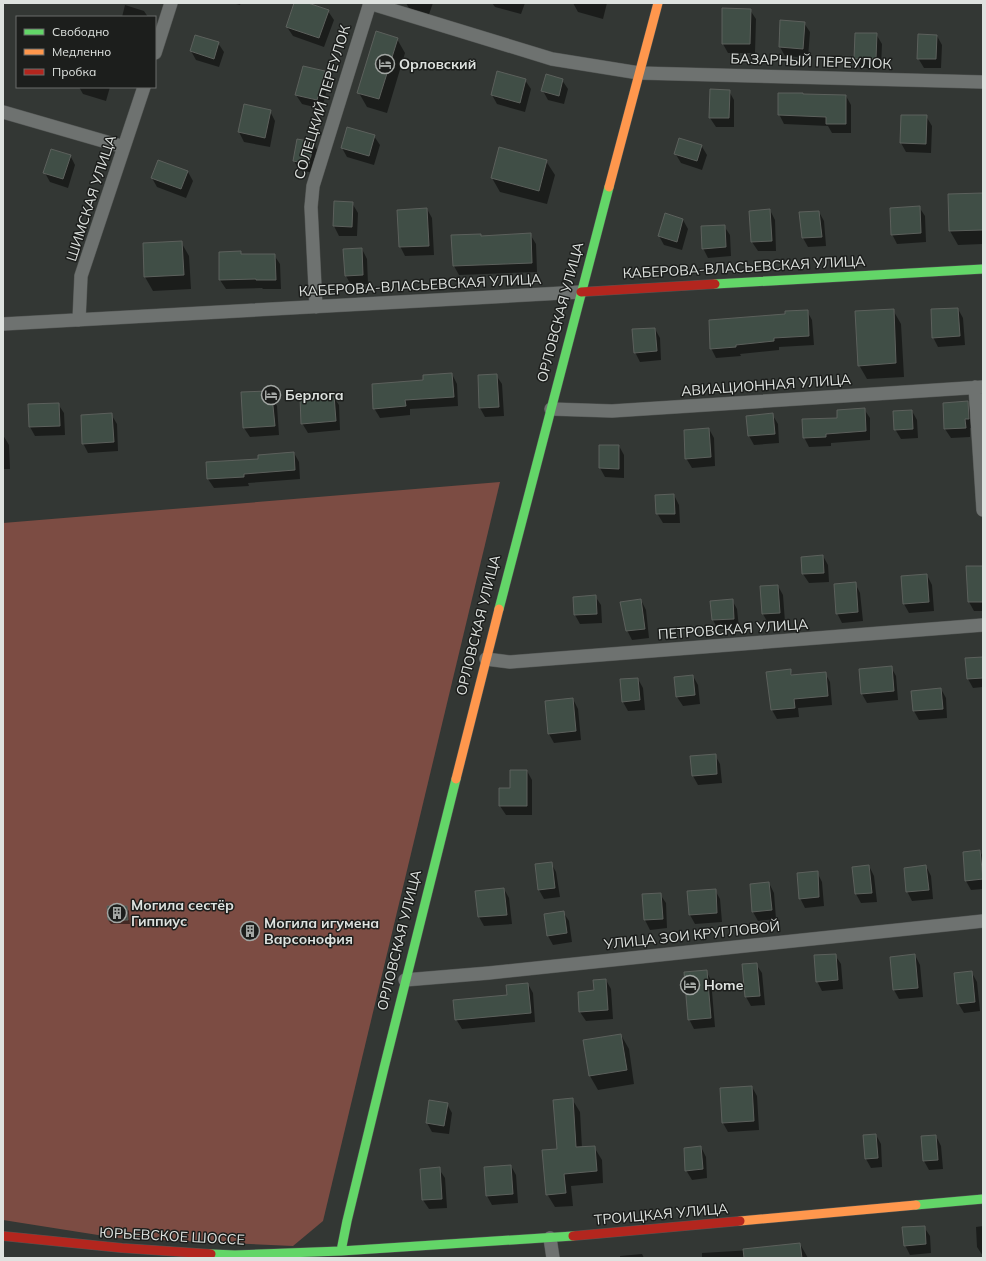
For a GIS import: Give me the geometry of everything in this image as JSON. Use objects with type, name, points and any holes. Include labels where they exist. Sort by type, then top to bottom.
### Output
[{"type":"main road","name":"ОРЛОВСКАЯ УЛИЦА","points":[[340,1255],[405,980],[486,659],[658,3]]},
{"type":"main road","name":"КАБЕРОВА-ВЛАСЬЕВСКАЯ УЛИЦА","points":[[582,292],[983,269]]},
{"type":"main road","name":"ТРОИЦКАЯ УЛИЦА","points":[[340,1255],[550,1238],[983,1199]]},
{"type":"main road","name":"ЮРЬЕВСКОЕ ШОССЕ","points":[[3,1236],[122,1248],[235,1255],[340,1255]]},
{"type":"street","points":[[156,49],[171,3]]},
{"type":"street","name":"БАЗАРНЫЙ ПЕРЕУЛОК","points":[[369,3],[552,59],[639,73],[983,82]]},
{"type":"street","name":"СОЛЕЦКИЙ ПЕРЕУЛОК","points":[[316,307],[311,207],[313,186],[369,3]]},
{"type":"street","name":"ШИМСКАЯ УЛИЦА","points":[[79,320],[81,276],[144,88]]},
{"type":"street","points":[[3,112],[124,147]]},
{"type":"street","name":"КАБЕРОВА-ВЛАСЬЕВСКАЯ УЛИЦА","points":[[3,324],[582,292]]},
{"type":"street","points":[[979,387],[983,510]]},
{"type":"street","name":"АВИАЦИОННАЯ УЛИЦА","points":[[551,409],[612,411],[979,387]]},
{"type":"street","name":"ПЕТРОВСКАЯ УЛИЦА","points":[[486,659],[510,662],[983,625]]},
{"type":"street","name":"УЛИЦА ЗОИ КРУГЛОВОЙ","points":[[405,980],[490,973],[983,921]]},
{"type":"street","points":[[550,1238],[553,1258]]},
{"type":"shaded area","points":[[500,482],[323,1221],[293,1246],[117,1238],[3,1220],[3,523]]},
{"type":"building","points":[[294,3],[308,3],[329,10],[319,38],[286,27]]},
{"type":"building","points":[[722,8],[751,9],[750,44],[722,44]]},
{"type":"building","points":[[780,20],[805,22],[803,49],[779,47]]},
{"type":"building","points":[[376,31],[398,38],[379,99],[357,93]]},
{"type":"building","points":[[855,33],[877,33],[876,59],[854,59]]},
{"type":"building","points":[[918,34],[937,35],[936,59],[917,59]]},
{"type":"building","points":[[195,35],[219,42],[214,59],[190,51]]},
{"type":"building","points":[[303,66],[325,71],[317,100],[295,95]]},
{"type":"building","points":[[497,71],[526,79],[520,103],[491,95]]},
{"type":"building","points":[[546,74],[563,79],[559,96],[541,91]]},
{"type":"building","points":[[710,89],[730,90],[729,118],[709,118]]},
{"type":"building","points":[[778,93],[846,95],[846,124],[826,124],[826,117],[778,115]]},
{"type":"building","points":[[244,104],[271,110],[265,138],[238,132]]},
{"type":"building","points":[[901,115],[927,115],[926,144],[900,143]]},
{"type":"building","points":[[347,127],[375,135],[369,156],[341,148]]},
{"type":"building","points":[[679,138],[702,145],[697,161],[674,154]]},
{"type":"building","points":[[297,139],[314,142],[309,164],[293,161]]},
{"type":"building","points":[[499,147],[547,160],[539,191],[491,178]]},
{"type":"building","points":[[51,149],[71,155],[63,179],[43,173]]},
{"type":"building","points":[[158,160],[188,171],[181,189],[151,178]]},
{"type":"building","points":[[983,193],[983,230],[949,231],[948,194]]},
{"type":"building","points":[[334,201],[353,202],[352,227],[333,226]]},
{"type":"building","points":[[920,206],[921,233],[891,235],[890,208]]},
{"type":"building","points":[[427,208],[429,246],[399,247],[397,210]]},
{"type":"building","points":[[770,209],[772,241],[751,242],[749,211]]},
{"type":"building","points":[[819,211],[822,237],[802,238],[799,212]]},
{"type":"building","points":[[665,213],[683,219],[677,242],[658,236]]},
{"type":"building","points":[[725,225],[726,247],[702,249],[701,226]]},
{"type":"building","points":[[531,233],[532,263],[453,266],[451,235],[481,234],[481,236]]},
{"type":"building","points":[[182,241],[184,275],[144,277],[143,243]]},
{"type":"building","points":[[362,248],[363,275],[345,276],[343,249]]},
{"type":"building","points":[[241,251],[241,254],[275,254],[276,280],[219,280],[219,252]]},
{"type":"building","points":[[958,308],[960,336],[932,338],[931,309]]},
{"type":"building","points":[[894,309],[896,363],[858,366],[855,311]]},
{"type":"building","points":[[808,310],[809,336],[774,338],[774,341],[736,345],[736,347],[710,349],[709,320],[785,314],[785,311]]},
{"type":"building","points":[[655,328],[657,351],[634,353],[632,329]]},
{"type":"building","points":[[452,373],[454,397],[405,400],[406,406],[373,409],[372,384],[423,380],[423,375]]},
{"type":"building","points":[[497,374],[499,407],[479,408],[478,375]]},
{"type":"building","points":[[268,391],[272,396],[275,426],[243,428],[241,392]]},
{"type":"building","points":[[334,395],[336,421],[301,424],[300,397]]},
{"type":"building","points":[[968,401],[969,419],[965,419],[966,428],[944,429],[943,403]]},
{"type":"building","points":[[59,403],[60,426],[29,427],[28,404]]},
{"type":"building","points":[[865,408],[866,431],[826,434],[826,437],[803,438],[802,419],[837,418],[837,410]]},
{"type":"building","points":[[912,410],[913,429],[894,430],[893,411]]},
{"type":"building","points":[[112,413],[114,442],[82,444],[81,415]]},
{"type":"building","points":[[773,413],[775,434],[748,436],[746,416]]},
{"type":"building","points":[[709,428],[711,457],[685,459],[684,430]]},
{"type":"building","points":[[599,445],[619,445],[619,469],[599,468]]},
{"type":"building","points":[[294,452],[295,470],[244,474],[244,477],[207,479],[206,462],[258,459],[258,455]]},
{"type":"building","points":[[674,494],[675,514],[656,514],[655,495]]},
{"type":"building","points":[[823,555],[824,573],[802,574],[801,557]]},
{"type":"building","points":[[966,566],[983,566],[983,602],[968,602]]},
{"type":"building","points":[[927,574],[929,602],[903,604],[901,576]]},
{"type":"building","points":[[856,582],[858,612],[836,614],[834,584]]},
{"type":"building","points":[[778,585],[780,613],[762,614],[760,586]]},
{"type":"building","points":[[596,595],[597,614],[574,615],[573,597]]},
{"type":"building","points":[[641,599],[645,629],[626,631],[620,602]]},
{"type":"building","points":[[733,599],[734,619],[712,620],[710,601]]},
{"type":"building","points":[[983,657],[983,678],[967,679],[965,658]]},
{"type":"building","points":[[892,666],[894,691],[861,694],[859,669]]},
{"type":"building","points":[[791,669],[791,675],[826,672],[828,696],[794,699],[795,708],[771,710],[766,672]]},
{"type":"building","points":[[693,675],[695,695],[676,697],[674,677]]},
{"type":"building","points":[[638,678],[640,700],[622,702],[620,679]]},
{"type":"building","points":[[941,688],[943,709],[913,711],[911,691]]},
{"type":"building","points":[[573,698],[576,731],[548,734],[545,701]]},
{"type":"building","points":[[716,754],[717,774],[692,776],[690,756]]},
{"type":"building","points":[[510,770],[527,770],[527,806],[499,806],[499,788],[510,788]]},
{"type":"building","points":[[980,850],[983,879],[965,881],[963,852]]},
{"type":"building","points":[[552,862],[555,888],[538,890],[535,864]]},
{"type":"building","points":[[869,865],[872,893],[855,894],[852,867]]},
{"type":"building","points":[[926,865],[929,890],[906,892],[904,868]]},
{"type":"building","points":[[818,871],[819,897],[799,899],[797,873]]},
{"type":"building","points":[[769,882],[772,910],[752,912],[750,884]]},
{"type":"building","points":[[504,888],[507,915],[478,917],[475,891]]},
{"type":"building","points":[[716,889],[717,913],[689,915],[687,891]]},
{"type":"building","points":[[661,893],[663,919],[644,920],[642,894]]},
{"type":"building","name":"Могила сестёр Гиппиус","points":[[107,906],[127,906],[128,920],[108,920]]},
{"type":"building","points":[[564,911],[567,933],[547,936],[544,914]]},
{"type":"building","points":[[836,954],[838,980],[816,982],[814,955]]},
{"type":"building","points":[[915,954],[918,988],[893,990],[890,957]]},
{"type":"building","points":[[757,963],[760,996],[745,997],[742,964]]},
{"type":"building","points":[[707,970],[711,1018],[688,1020],[684,972]]},
{"type":"building","points":[[972,971],[975,1002],[957,1004],[954,973]]},
{"type":"building","points":[[606,979],[608,1010],[579,1012],[578,992],[594,990],[593,980]]},
{"type":"building","points":[[528,983],[531,1013],[455,1020],[453,1000],[507,995],[506,985]]},
{"type":"building","points":[[621,1034],[627,1070],[589,1076],[583,1040]]},
{"type":"building","points":[[752,1086],[754,1121],[722,1123],[720,1088]]},
{"type":"building","points":[[573,1098],[576,1147],[595,1146],[597,1171],[564,1174],[566,1193],[546,1195],[542,1150],[557,1149],[553,1100]]},
{"type":"building","points":[[429,1100],[448,1103],[444,1126],[426,1123]]},
{"type":"building","points":[[876,1134],[878,1158],[865,1159],[863,1135]]},
{"type":"building","points":[[936,1135],[938,1160],[923,1161],[921,1136]]},
{"type":"building","points":[[701,1146],[703,1169],[685,1171],[684,1148]]},
{"type":"building","points":[[511,1165],[513,1194],[486,1196],[484,1167]]},
{"type":"building","points":[[440,1167],[442,1199],[422,1200],[420,1169]]},
{"type":"building","points":[[925,1226],[926,1244],[904,1246],[902,1227]]},
{"type":"building","points":[[800,1243],[802,1258],[744,1258],[743,1249]]},
{"type":"traffic: fast","points":[[499,609],[609,187]]},
{"type":"traffic: fast","points":[[715,284],[983,269]]},
{"type":"traffic: fast","points":[[341,1251],[384,1068],[456,779]]},
{"type":"traffic: fast","points":[[916,1205],[983,1199]]},
{"type":"traffic: fast","points":[[211,1254],[235,1255],[341,1251],[573,1236]]},
{"type":"traffic: slow","points":[[609,187],[658,3]]},
{"type":"traffic: slow","points":[[456,779],[499,609]]},
{"type":"traffic: slow","points":[[740,1221],[916,1205]]},
{"type":"traffic: jam","points":[[581,292],[715,284]]},
{"type":"traffic: jam","points":[[573,1236],[740,1221]]},
{"type":"traffic: jam","points":[[3,1236],[122,1248],[211,1254]]},
{"type":"place","name":"Орловский","points":[[385,64]]},
{"type":"place","name":"Берлога","points":[[271,395]]},
{"type":"place","name":"Могила сестёр Гиппиус","points":[[117,913]]},
{"type":"place","name":"Могила игумена Варсонофия","points":[[250,931]]},
{"type":"place","name":"Home","points":[[690,985]]}]
